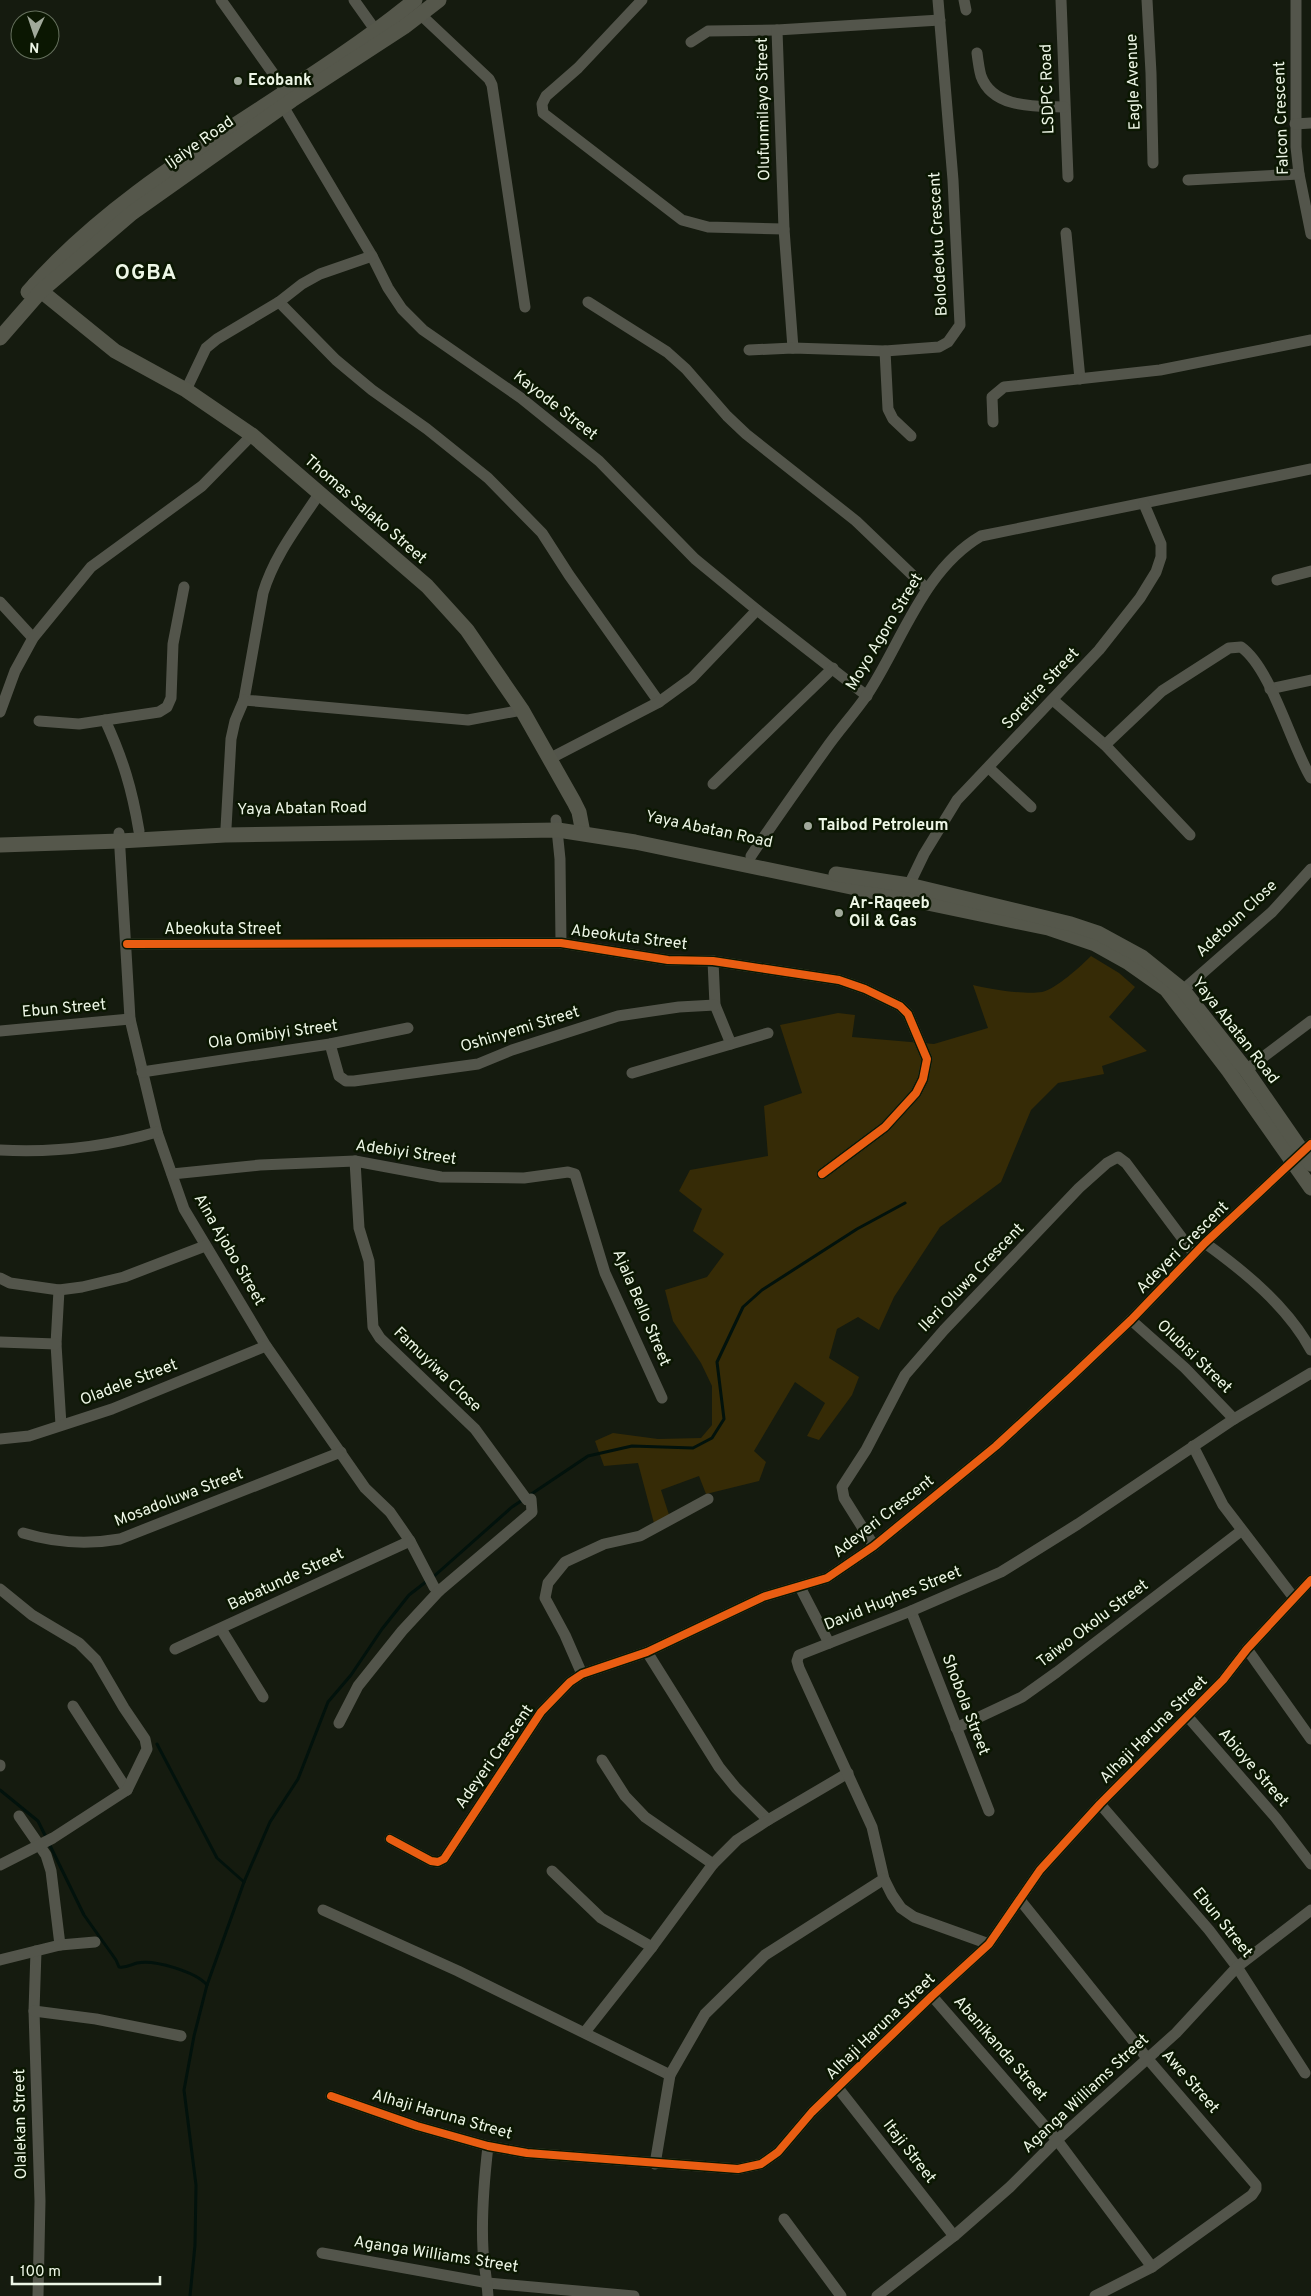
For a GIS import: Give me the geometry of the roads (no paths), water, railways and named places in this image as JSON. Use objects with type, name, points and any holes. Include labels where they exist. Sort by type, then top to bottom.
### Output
[{"type":"main road","name":"Ijaiye Road","points":[[0,325],[38,288],[132,213],[415,0]]},
{"type":"main road","name":"Ijaiye Road","points":[[285,99],[421,15],[439,0]]},
{"type":"main road","name":"Ijaiye Road","points":[[0,338],[38,288]]},
{"type":"main road","name":"Thomas Salako Street","points":[[38,288],[115,351],[186,390],[252,435],[427,586],[466,630],[522,710],[574,802],[582,828]]},
{"type":"main road","name":"Yaya Abatan Road","points":[[0,845],[119,837],[139,831],[522,823],[557,825],[751,856],[817,871],[909,885],[1031,913],[1098,933],[1142,957],[1183,990],[1246,1070],[1305,1156]]},
{"type":"main road","name":"Yaya Abatan Road","points":[[0,835],[119,837],[557,825]]},
{"type":"main road","name":"Yaya Abatan Road","points":[[582,828],[635,842],[1048,928],[1095,944],[1129,963],[1166,989],[1228,1070],[1305,1156]]},
{"type":"main road","points":[[1305,1156],[1311,1188]]},
{"type":"street","name":"Kayode Street","points":[[221,0],[285,99],[388,288],[402,309],[424,330],[521,398],[599,461],[695,558],[756,610],[833,668],[866,696]]},
{"type":"street","points":[[354,0],[376,31]]},
{"type":"street","points":[[642,0],[578,68],[546,96],[542,104],[543,112],[682,220],[708,227],[784,229]]},
{"type":"street","name":"Bolodeoku Crescent","points":[[749,350],[793,348],[885,351],[939,347],[948,342],[960,325],[953,180],[938,0]]},
{"type":"street","name":"LSDPC Road","points":[[1061,0],[1068,176]]},
{"type":"street","name":"Eagle Avenue","points":[[1147,0],[1152,73],[1153,162]]},
{"type":"street","name":"Falcon Crescent","points":[[1296,0],[1295,124],[1299,174],[1311,229]]},
{"type":"street","points":[[421,15],[489,79],[494,92],[526,307]]},
{"type":"street","name":"Olufunmilayo Street","points":[[793,348],[784,229],[777,30],[940,20]]},
{"type":"street","points":[[691,42],[708,31],[777,30]]},
{"type":"street","points":[[977,53],[982,77],[989,89],[1000,98],[1017,104],[1064,107]]},
{"type":"street","points":[[1295,124],[1311,122]]},
{"type":"street","points":[[1188,180],[1299,174]]},
{"type":"street","points":[[1066,233],[1080,379]]},
{"type":"street","points":[[186,390],[206,348],[217,339],[280,302],[302,284],[320,274],[372,256]]},
{"type":"street","points":[[280,302],[336,360],[372,390],[427,429],[488,478],[542,533],[569,575],[659,702]]},
{"type":"street","points":[[588,302],[667,352],[686,369],[727,416],[746,434],[856,521],[926,589]]},
{"type":"street","points":[[993,422],[992,397],[1004,386],[1160,370],[1311,340]]},
{"type":"street","points":[[885,351],[888,410],[893,419],[911,436]]},
{"type":"street","points":[[0,712],[15,671],[33,638],[91,567],[202,486],[252,435]]},
{"type":"street","name":"Moyo Agoro Street","points":[[751,856],[825,749],[866,696],[926,589],[956,554],[981,536],[1311,469]]},
{"type":"street","points":[[226,828],[231,739],[235,721],[244,700],[263,593],[268,576],[278,556],[319,494]]},
{"type":"street","name":"Soretire Street","points":[[909,885],[924,854],[957,800],[1105,643],[1140,598],[1156,572],[1161,557],[1161,544],[1144,504]]},
{"type":"street","points":[[1277,580],[1311,571]]},
{"type":"street","points":[[39,721],[80,724],[160,712],[167,707],[171,698],[174,644],[184,587]]},
{"type":"street","points":[[0,602],[33,638]]},
{"type":"street","points":[[550,758],[659,702],[692,678],[756,610]]},
{"type":"street","points":[[1105,744],[1162,691],[1229,648],[1241,647],[1249,652],[1270,689],[1311,778]]},
{"type":"street","points":[[713,784],[833,668]]},
{"type":"street","points":[[1270,689],[1311,680]]},
{"type":"street","points":[[244,700],[468,720],[522,710]]},
{"type":"street","points":[[1053,700],[1105,744],[1190,835]]},
{"type":"street","points":[[105,720],[123,759],[132,790],[139,831]]},
{"type":"street","points":[[989,768],[1031,807]]},
{"type":"street","points":[[557,825],[561,943]]},
{"type":"street","name":"Aina Ajobo Street","points":[[119,837],[127,944],[130,1019],[157,1132],[184,1209],[266,1346],[365,1488],[390,1512],[410,1541],[437,1589]]},
{"type":"street","name":"Adetoun Close","points":[[1183,990],[1272,912],[1311,869]]},
{"type":"street","name":"Abeokuta Street","points":[[127,944],[561,943],[668,960],[713,961],[839,980],[865,989],[900,1006],[908,1014],[927,1059],[923,1078],[916,1093],[884,1127],[822,1174]]},
{"type":"street","points":[[713,961],[715,1005],[731,1044]]},
{"type":"street","name":"Oshinyemi Street","points":[[330,1044],[339,1076],[346,1081],[354,1082],[478,1064],[512,1050],[618,1016],[679,1007],[715,1005]]},
{"type":"street","name":"Ebun Street","points":[[0,1031],[130,1019]]},
{"type":"street","points":[[1246,1070],[1311,1021]]},
{"type":"street","name":"Ola Omibiyi Street","points":[[142,1072],[330,1044],[408,1028]]},
{"type":"street","points":[[632,1073],[768,1033]]},
{"type":"street","points":[[0,1150],[29,1152],[77,1149],[157,1132]]},
{"type":"street","name":"Adeyeri Crescent","points":[[390,1840],[430,1860],[438,1862],[444,1859],[541,1712],[570,1682],[582,1674],[647,1652],[763,1597],[827,1578],[874,1546],[996,1446],[1131,1320],[1205,1243],[1305,1156]]},
{"type":"street","name":"Ileri Oluwa Crescent","points":[[874,1546],[842,1491],[844,1483],[866,1450],[900,1382],[944,1330],[1086,1182],[1107,1163],[1118,1157],[1126,1163],[1194,1254]]},
{"type":"street","name":"Adebiyi Street","points":[[172,1174],[260,1164],[354,1161],[441,1177],[524,1178],[568,1172],[575,1174]]},
{"type":"street","name":"Famuyiwa Close","points":[[354,1161],[360,1228],[369,1261],[373,1327],[380,1338],[475,1429],[529,1499],[532,1512],[437,1589]]},
{"type":"street","name":"Ajala Bello Street","points":[[575,1174],[605,1272],[662,1398]]},
{"type":"street","points":[[1205,1243],[1228,1260],[1277,1303],[1302,1332],[1311,1350]]},
{"type":"street","points":[[0,1278],[10,1283],[59,1290],[124,1277],[205,1246]]},
{"type":"street","points":[[59,1290],[56,1344],[61,1425]]},
{"type":"street","name":"Olubisi Street","points":[[1131,1320],[1185,1368],[1234,1419]]},
{"type":"street","points":[[0,1342],[56,1344]]},
{"type":"street","name":"Oladele Street","points":[[0,1439],[29,1436],[112,1409],[266,1346]]},
{"type":"street","name":"David Hughes Street","points":[[989,1944],[914,1916],[901,1908],[892,1895],[884,1879],[872,1827],[797,1661],[799,1655],[911,1611],[1001,1572],[1078,1524],[1234,1419],[1311,1373]]},
{"type":"street","points":[[1193,1446],[1212,1486],[1241,1532],[1294,1598]]},
{"type":"street","name":"Mosadoluwa Street","points":[[23,1533],[72,1543],[94,1544],[120,1539],[341,1452]]},
{"type":"street","points":[[582,1674],[546,1598],[548,1583],[565,1562],[604,1544],[640,1536],[708,1499]]},
{"type":"street","name":"Taiwo Okolu Street","points":[[956,1728],[1022,1697],[1241,1532]]},
{"type":"street","name":"Babatunde Street","points":[[175,1649],[410,1541]]},
{"type":"street","name":"Alhaji Haruna Street","points":[[331,2096],[417,2126],[488,2146],[527,2153],[565,2154],[655,2164],[738,2169],[761,2164],[778,2152],[812,2112],[932,1996],[989,1944],[1040,1870],[1100,1804],[1223,1680],[1247,1649],[1311,1580]]},
{"type":"street","points":[[800,1587],[829,1643]]},
{"type":"street","points":[[0,1589],[25,1610],[78,1643],[96,1660],[124,1708],[145,1739],[147,1749],[127,1790],[46,1842],[0,1865]]},
{"type":"street","points":[[339,1723],[358,1686],[378,1659],[437,1589]]},
{"type":"street","name":"Shobola Street","points":[[911,1611],[989,1811]]},
{"type":"street","points":[[220,1629],[263,1697]]},
{"type":"street","points":[[1247,1649],[1311,1739]]},
{"type":"street","points":[[647,1652],[699,1738],[719,1767],[736,1788],[768,1820]]},
{"type":"street","points":[[73,1706],[127,1790]]},
{"type":"street","name":"Abioye Street","points":[[1188,1717],[1276,1818],[1311,1864]]},
{"type":"street","points":[[602,1760],[625,1796],[644,1817],[713,1864]]},
{"type":"street","points":[[585,2032],[652,1947],[713,1864],[737,1840],[848,1773]]},
{"type":"street","name":"Ebun Street","points":[[1100,1804],[1209,1930],[1237,1967],[1305,2073]]},
{"type":"street","points":[[19,1816],[46,1842],[46,1855],[51,1871],[60,1945]]},
{"type":"street","points":[[552,1872],[601,1918],[652,1947]]},
{"type":"street","points":[[655,2164],[670,2075],[705,2014],[765,1955],[884,1879]]},
{"type":"street","name":"Awe Street","points":[[1020,1900],[1148,2058],[1256,2185],[1255,2192],[1152,2267]]},
{"type":"street","points":[[323,1910],[458,1971],[670,2075]]},
{"type":"street","name":"Aganga Williams Street","points":[[877,2296],[954,2236],[1010,2187],[1057,2140],[1197,2012],[1237,1967],[1311,1910]]},
{"type":"street","points":[[0,1960],[60,1945],[95,1942]]},
{"type":"street","name":"Olalekan Street","points":[[36,1951],[34,2012],[39,2164],[38,2296]]},
{"type":"street","name":"Abanikanda Street","points":[[932,1996],[1057,2140],[1152,2267]]},
{"type":"street","points":[[34,2012],[96,2019],[181,2036]]},
{"type":"street","name":"Itaji Street","points":[[838,2088],[954,2236]]},
{"type":"street","points":[[488,2146],[483,2183],[483,2251],[488,2296]]},
{"type":"street","points":[[784,2219],[841,2296]]},
{"type":"street","name":"Aganga Williams Street","points":[[322,2253],[488,2283],[634,2296]]},
{"type":"street","points":[[1095,2296],[1152,2267]]},
{"type":"waterway","points":[[432,1578],[512,1507],[588,1456],[632,1446],[693,1448],[712,1438],[724,1419],[717,1362],[743,1307],[762,1290],[857,1229],[905,1203]]},
{"type":"waterway","points":[[190,2296],[195,2245],[196,2185],[184,2090],[194,2036],[207,1985],[244,1882],[270,1822],[298,1779],[328,1702],[351,1675],[382,1629],[409,1595],[427,1581]]},
{"type":"waterway","points":[[157,1744],[217,1858],[244,1882]]},
{"type":"waterway","points":[[0,1790],[38,1821],[84,1915],[119,1967],[144,1962],[164,1965],[184,1971],[202,1980],[207,1985]]},
{"type":"place","name":"Ecobank","points":[[238,81]]},
{"type":"place","name":"Taibod Petroleum","points":[[808,826]]},
{"type":"place","name":"Ar-Raqeeb Oil & Gas","points":[[839,913]]},
{"type":"district","name":"OGBA","points":[[146,273]]}]
